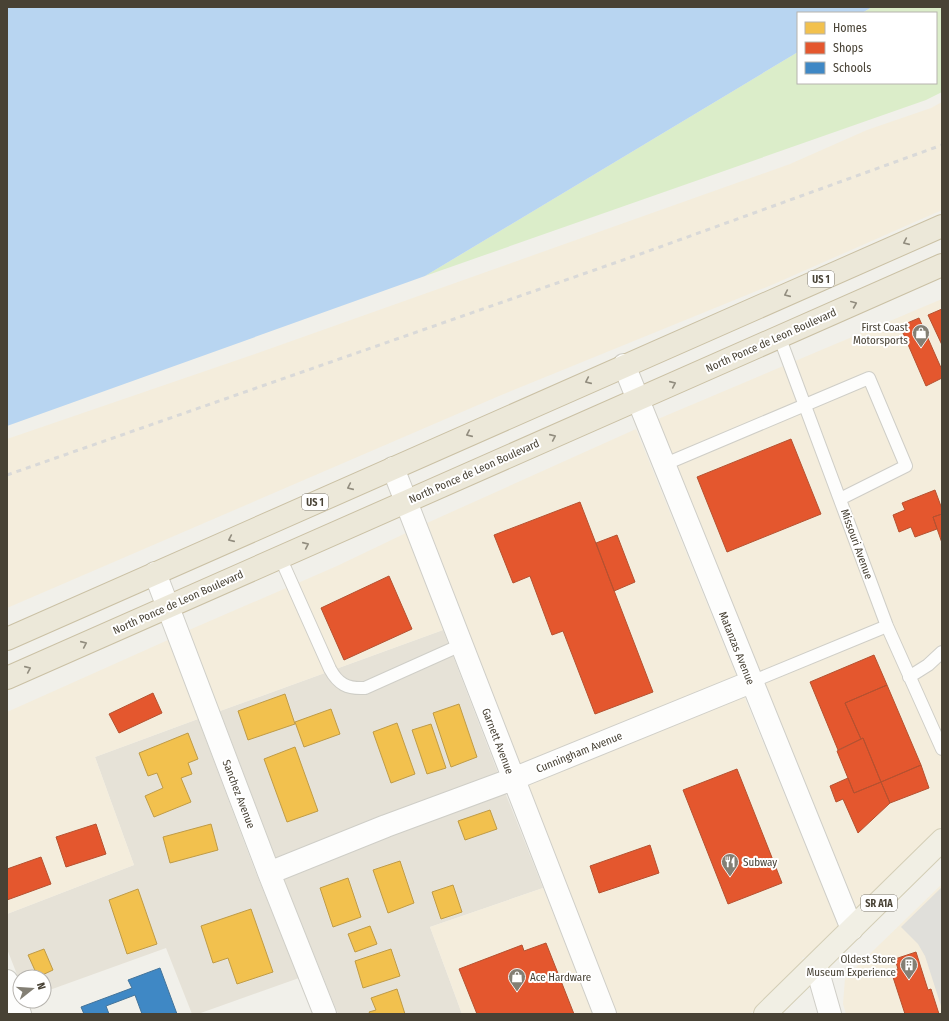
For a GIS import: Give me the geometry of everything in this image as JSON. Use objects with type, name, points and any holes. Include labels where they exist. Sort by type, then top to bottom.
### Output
[{"type":"highway","name":"US 1","points":[[7,639],[942,226]]},
{"type":"highway","name":"North Ponce de Leon Boulevard","points":[[7,678],[942,265]]},
{"type":"main road","name":"SR A1A","points":[[765,1014],[942,840]]},
{"type":"street","name":"Matanzas Avenue","points":[[624,366],[852,929]]},
{"type":"street","name":"Garnett Avenue","points":[[393,468],[605,1014]]},
{"type":"street","name":"Sanchez Avenue","points":[[155,574],[269,873],[325,1014]]},
{"type":"street","name":"Cunningham Avenue","points":[[269,873],[386,826],[513,779],[751,682]]},
{"type":"street","points":[[816,965],[830,1014]]},
{"type":"street","points":[[7,981],[20,1014]]},
{"type":"lane","name":"Missouri Avenue","points":[[779,336],[887,626],[942,749]]},
{"type":"lane","points":[[664,465],[869,378],[906,466],[840,499]]},
{"type":"lane","points":[[280,557],[330,669],[336,680],[343,685],[352,689],[365,688],[461,645]]},
{"type":"lane","name":"Cunningham Avenue","points":[[751,682],[887,626]]},
{"type":"lane","points":[[909,677],[928,665],[942,652]]},
{"type":"shaded area","points":[[942,102],[942,210],[774,284],[499,396],[7,608],[7,439],[255,354],[790,164],[867,130],[931,108]]},
{"type":"shaded area","points":[[942,299],[942,826],[857,910],[658,419]]},
{"type":"shaded area","points":[[636,429],[737,677],[520,765],[427,523]]},
{"type":"shaded area","points":[[406,533],[443,630],[220,711],[189,630],[337,566]]},
{"type":"shaded area","points":[[443,630],[498,773],[276,859],[220,711]]},
{"type":"shaded area","points":[[168,640],[198,719],[95,757],[134,865],[7,914],[7,712]]},
{"type":"shaded area","points":[[744,696],[839,927],[810,956],[802,958],[804,962],[750,1014],[617,1014],[527,784]]},
{"type":"shaded area","points":[[198,719],[254,868],[299,978],[198,1014],[192,1014],[166,948],[52,989],[52,969],[15,969],[7,949],[7,914],[134,865],[95,757]]},
{"type":"shaded area","points":[[505,792],[543,888],[430,927],[462,1014],[338,1014],[283,878],[390,835]]},
{"type":"shaded area","points":[[942,884],[942,1014],[846,1014],[843,1004],[845,978]]},
{"type":"shaded area","points":[[942,887],[942,1009],[925,956],[918,944],[901,927]]},
{"type":"shaded area","points":[[543,888],[593,1014],[462,1014],[430,927]]},
{"type":"green space","points":[[872,7],[942,7],[942,92],[926,100],[425,276],[797,53],[797,84],[937,84],[937,12],[864,12]]},
{"type":"water","points":[[7,7],[872,7],[864,12],[797,12],[797,53],[425,276],[7,426]]},
{"type":"building: Homes","points":[[285,694],[295,724],[248,740],[238,711]]},
{"type":"building: Homes","points":[[459,704],[477,757],[451,767],[433,713]]},
{"type":"building: Homes","points":[[331,709],[340,734],[304,747],[295,722]]},
{"type":"building: Homes","points":[[397,723],[415,774],[391,783],[373,732]]},
{"type":"building: Homes","points":[[431,724],[446,768],[427,774],[412,730]]},
{"type":"building: Homes","points":[[188,733],[198,759],[188,763],[192,774],[181,778],[191,802],[154,817],[145,796],[163,788],[157,773],[148,776],[139,753]]},
{"type":"building: Homes","points":[[295,747],[318,811],[287,822],[264,759]]},
{"type":"building: Homes","points":[[490,810],[497,829],[465,840],[458,821]]},
{"type":"building: Homes","points":[[211,824],[218,850],[170,863],[163,837]]},
{"type":"building: Homes","points":[[400,861],[414,903],[388,913],[373,870]]},
{"type":"building: Homes","points":[[348,878],[361,917],[333,927],[320,888]]},
{"type":"building: Homes","points":[[453,885],[462,912],[441,919],[432,892]]},
{"type":"building: Homes","points":[[138,889],[157,944],[127,954],[109,900]]},
{"type":"building: Homes","points":[[251,909],[273,972],[237,984],[228,958],[213,963],[201,926]]},
{"type":"building: Homes","points":[[370,926],[377,944],[355,952],[348,934]]},
{"type":"building: Homes","points":[[44,949],[53,970],[34,969],[28,955]]},
{"type":"building: Homes","points":[[391,949],[400,976],[363,988],[355,961]]},
{"type":"building: Homes","points":[[397,989],[405,1014],[370,1014],[369,1012],[376,1010],[371,998]]},
{"type":"building: Shops","points":[[942,309],[942,345],[928,315]]},
{"type":"building: Shops","name":"First Coast Motorsports","points":[[919,318],[942,370],[942,378],[926,386],[900,326]]},
{"type":"building: Shops","points":[[791,439],[821,514],[727,552],[697,477]]},
{"type":"building: Shops","points":[[935,490],[942,509],[942,514],[933,517],[937,529],[915,537],[911,527],[899,532],[893,515],[905,510],[902,503]]},
{"type":"building: Shops","points":[[580,502],[653,692],[595,714],[563,631],[552,635],[530,576],[513,583],[494,535]]},
{"type":"building: Shops","points":[[942,514],[942,543],[933,517]]},
{"type":"building: Shops","points":[[617,535],[635,582],[614,591],[596,543]]},
{"type":"building: Shops","points":[[389,576],[412,629],[344,660],[321,608]]},
{"type":"building: Shops","points":[[874,655],[887,685],[845,703],[861,739],[838,750],[810,682]]},
{"type":"building: Shops","points":[[887,685],[921,765],[881,782],[863,738],[861,739],[845,703]]},
{"type":"building: Shops","points":[[153,693],[162,713],[119,733],[109,714]]},
{"type":"building: Shops","points":[[863,738],[881,782],[854,793],[837,751]]},
{"type":"building: Shops","points":[[921,765],[929,788],[890,803],[881,782]]},
{"type":"building: Shops","points":[[737,769],[782,883],[728,904],[683,790]]},
{"type":"building: Shops","points":[[848,778],[854,793],[881,782],[890,803],[858,833],[843,799],[836,802],[830,786]]},
{"type":"building: Shops","points":[[96,824],[106,854],[66,867],[56,837]]},
{"type":"building: Shops","points":[[650,845],[659,873],[599,893],[590,866]]},
{"type":"building: Shops","points":[[41,857],[51,884],[7,900],[7,869]]},
{"type":"building: Shops","name":"Ace Hardware","points":[[546,943],[574,1014],[477,1014],[459,969],[522,945],[524,951]]},
{"type":"building: Shops","name":"Oldest Store Museum Experience","points":[[916,952],[928,990],[931,989],[939,1014],[905,1014],[891,971],[898,969],[895,959]]},
{"type":"building: Schools","points":[[160,968],[177,1014],[142,1014],[135,995],[106,1006],[109,1014],[84,1014],[81,1007],[132,988],[128,980]]},
{"type":"railway","points":[[7,475],[646,252],[942,145]]},
{"type":"place","name":"First Coast Motorsports","points":[[921,348]]},
{"type":"place","name":"Subway","points":[[730,877]]},
{"type":"place","name":"Oldest Store Museum Experience","points":[[909,980]]},
{"type":"place","name":"Ace Hardware","points":[[517,992]]}]
